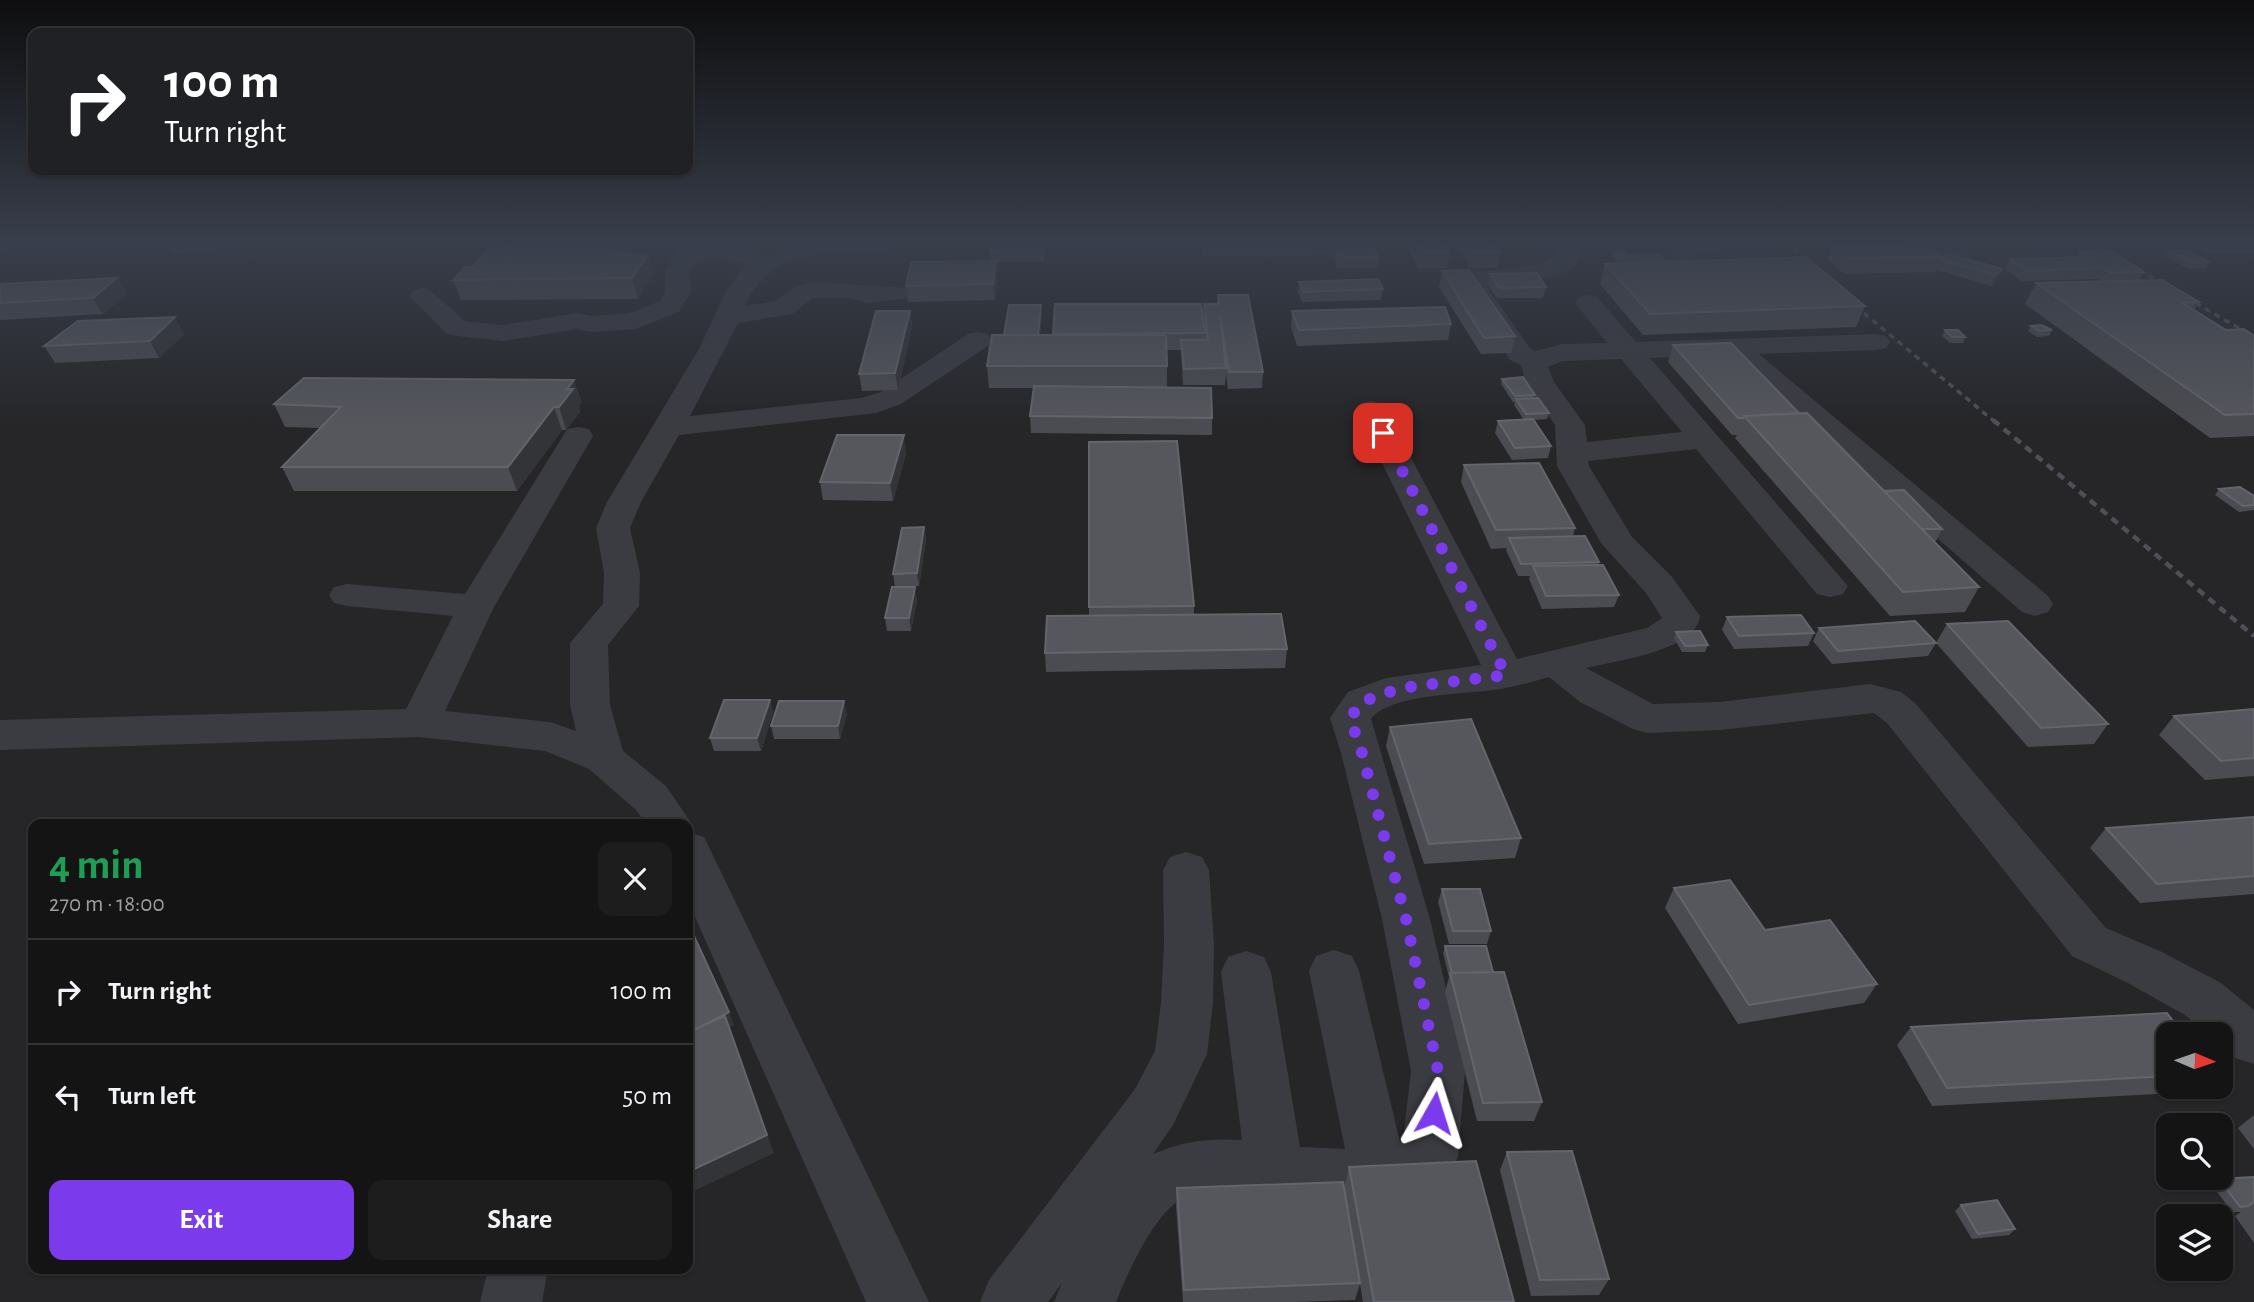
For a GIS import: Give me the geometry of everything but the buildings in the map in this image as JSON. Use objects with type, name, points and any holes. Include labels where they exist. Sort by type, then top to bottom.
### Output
[{"type":"street","points":[[429,303],[457,328],[504,333],[577,321],[592,324],[635,321],[672,303]]},
{"type":"street","points":[[604,758],[590,705],[589,643],[621,606],[622,573],[612,528],[624,502],[715,346],[735,303]]},
{"type":"street","points":[[729,316],[783,308],[790,303]]},
{"type":"street","points":[[1485,303],[1520,354],[1537,362]]},
{"type":"street","points":[[1588,303],[1633,352],[1830,586]]},
{"type":"street","points":[[668,427],[865,407],[891,398],[978,340]]},
{"type":"street","points":[[1086,1302],[1093,1281],[1125,1221],[1157,1182],[1181,1169],[1275,1171],[1325,1177],[1397,1172],[1430,1156],[1438,1071],[1406,919],[1362,753],[1350,718],[1362,702],[1400,688],[1506,675],[1659,637],[1680,624],[1681,616],[1659,585],[1618,543],[1573,466],[1570,425],[1540,383],[1534,368],[1537,362],[1545,356],[1556,354],[1876,342]]},
{"type":"street","points":[[1735,348],[2035,604]]},
{"type":"street","points":[[1371,410],[1506,675]]},
{"type":"street","points":[[419,723],[476,607],[578,436]]},
{"type":"street","points":[[1572,453],[1705,439]]},
{"type":"street","points":[[347,595],[476,607]]},
{"type":"street","points":[[1557,663],[1594,692],[1647,719],[1720,716],[1870,698],[1887,702],[1901,713],[2089,942],[2144,967],[2203,999],[2254,1041]]},
{"type":"street","points":[[0,735],[419,723],[550,737],[604,758],[651,798],[666,819]]},
{"type":"street","points":[[693,861],[898,1302]]},
{"type":"street","points":[[1011,1302],[1154,1107],[1181,1054],[1188,991],[1186,870]]},
{"type":"street","points":[[1334,971],[1379,1173]]},
{"type":"street","points":[[1246,972],[1275,1171]]},
{"type":"street","points":[[511,1302],[517,1274]]},
{"type":"shaded area","points":[[0,303],[2254,303],[2254,1302],[0,1302]]},
{"type":"railway","points":[[1852,303],[1995,422]]},
{"type":"railway","points":[[2195,303],[2254,337]]},
{"type":"railway","points":[[1993,420],[2254,636]]},
{"type":"route","points":[[1383,433],[1506,675],[1400,688],[1377,694],[1362,702],[1350,718],[1362,753],[1406,919],[1438,1071],[1434,1113]]}]
